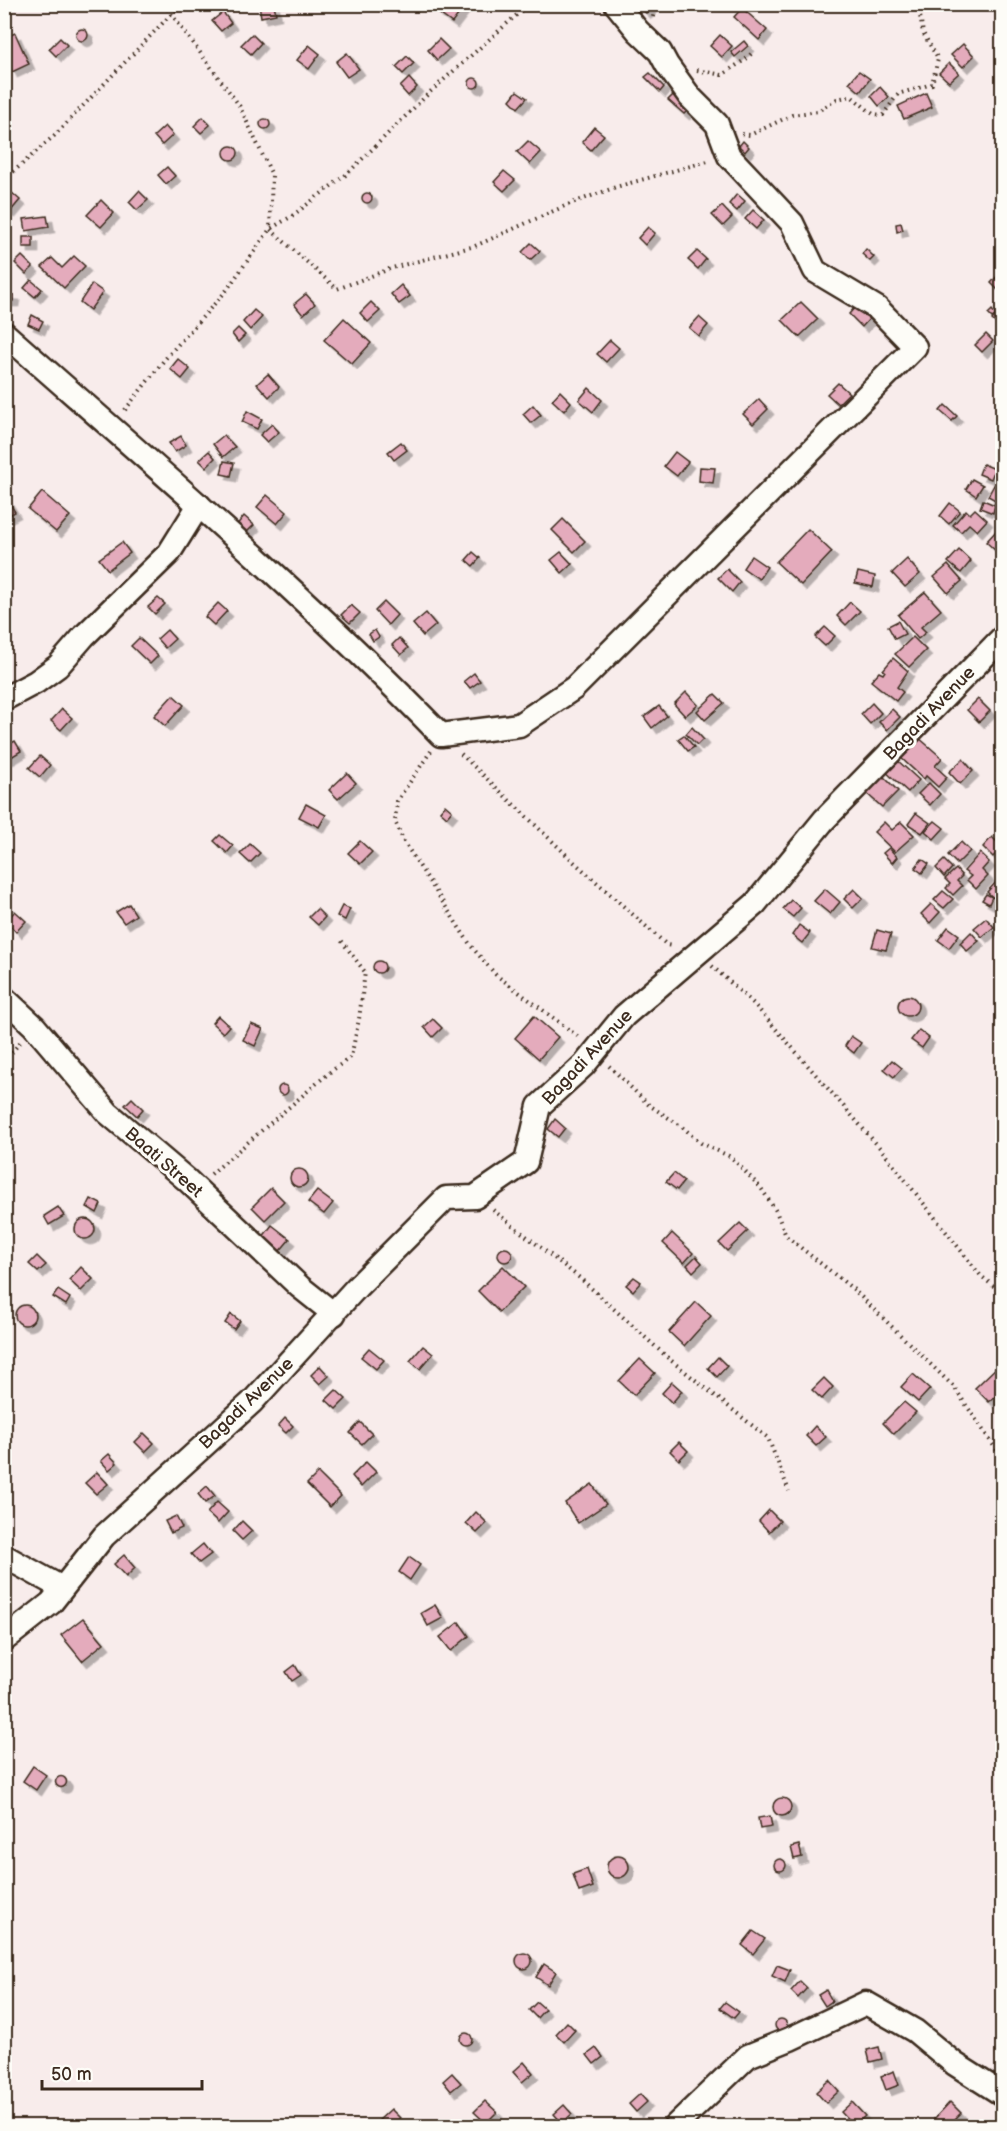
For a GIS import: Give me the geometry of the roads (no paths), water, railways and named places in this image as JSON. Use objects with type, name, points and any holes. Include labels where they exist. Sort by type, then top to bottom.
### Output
[{"type":"street","points":[[4,333],[199,505],[371,663],[441,735],[519,725],[574,688],[915,347],[877,308],[815,271],[792,223],[729,156],[717,124],[690,97],[660,52],[638,31],[616,4]]},
{"type":"street","points":[[4,699],[36,682],[58,666],[84,636],[169,553],[199,505]]},
{"type":"street","name":"Bagadi Avenue","points":[[4,1640],[51,1603],[104,1536],[252,1402],[357,1287],[446,1198],[475,1197],[526,1162],[540,1106],[584,1065],[624,1016],[755,904],[824,820],[1002,638]]},
{"type":"street","name":"Baati Street","points":[[4,998],[34,1026],[108,1113],[196,1189],[300,1287],[334,1314]]},
{"type":"street","points":[[4,1556],[62,1588]]},
{"type":"street","points":[[675,2127],[748,2056],[866,2002],[915,2031],[956,2064],[1002,2094]]}]
